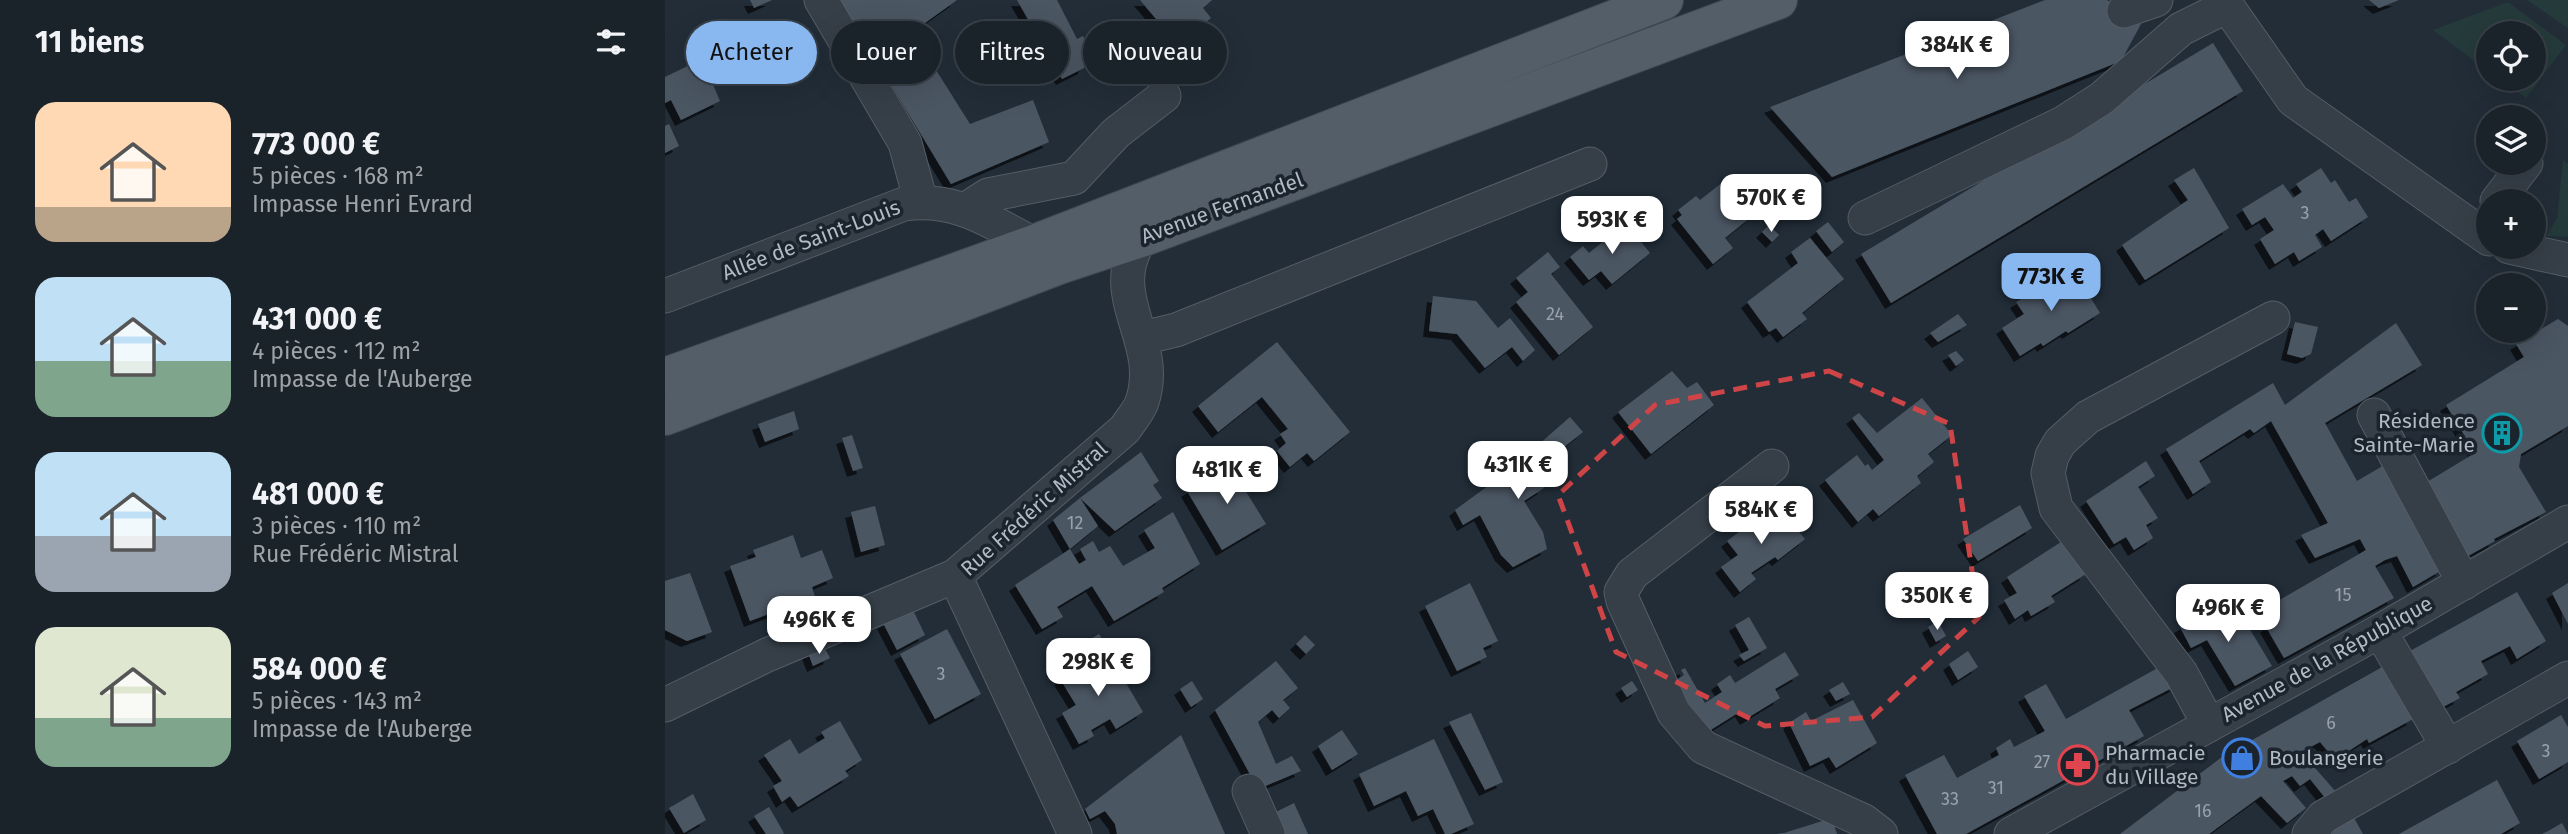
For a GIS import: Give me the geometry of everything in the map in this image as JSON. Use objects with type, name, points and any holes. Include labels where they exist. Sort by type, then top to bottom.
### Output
[{"type":"main road","name":"Avenue Fernandel","points":[[665,377],[1034,244],[1664,0]]},
{"type":"main road","name":"Avenue Fernandel","points":[[665,416],[1059,265],[1140,238],[1779,0]]},
{"type":"street","points":[[821,0],[905,143],[921,202]]},
{"type":"street","points":[[2123,11],[2156,0]]},
{"type":"street","points":[[1865,218],[2063,123],[2102,98],[2181,29],[2217,8],[2293,100],[2476,222]]},
{"type":"street","points":[[965,209],[988,195],[1074,178],[1116,133],[1164,96]]},
{"type":"street","points":[[1142,338],[1176,330],[1590,164]]},
{"type":"street","name":"Allée de Saint-Louis","points":[[665,296],[904,204],[943,202],[965,209],[1034,244]]},
{"type":"street","name":"Rue Frédéric Mistral","points":[[1075,834],[955,576],[1125,429],[1142,404],[1146,382],[1142,338],[1126,286],[1129,256],[1140,238]]},
{"type":"street","points":[[2546,255],[2568,260]]},
{"type":"street","points":[[2209,725],[2181,673],[2056,508],[2048,473],[2052,456],[2060,442],[2088,417],[2273,318]]},
{"type":"street","points":[[2374,415],[2463,583]]},
{"type":"street","points":[[1772,466],[1632,574],[1622,592],[1623,601],[1674,713],[1703,747],[1864,821],[1881,834]]},
{"type":"street","name":"Avenue de la République","points":[[2011,834],[2054,824],[2209,725],[2380,631],[2568,522]]},
{"type":"street","points":[[665,705],[767,655],[955,576]]},
{"type":"street","points":[[2380,631],[2448,747]]},
{"type":"street","points":[[2309,834],[2323,817],[2568,678]]},
{"type":"street","points":[[1249,791],[1268,834]]},
{"type":"highlighted area","points":[[1829,371],[1950,424],[1979,617],[1872,717],[1765,726],[1616,652],[1558,495],[1655,405]]},
{"type":"green space","points":[[2527,0],[2568,0],[2568,28]]},
{"type":"green space","points":[[2508,2],[2534,21],[2476,21],[2476,62],[2433,30]]},
{"type":"green space","points":[[2546,30],[2566,45],[2546,72]]},
{"type":"green space","points":[[2516,91],[2531,91],[2526,98]]},
{"type":"green space","points":[[2563,160],[2568,164],[2568,237],[2546,236],[2557,218]]},
{"type":"building","points":[[750,0],[772,0],[754,8]]},
{"type":"building","points":[[836,0],[957,0],[928,21],[851,21]]},
{"type":"building","points":[[1017,0],[1057,0],[1068,21],[1029,21]]},
{"type":"building","points":[[1140,0],[1212,0],[1203,8],[1211,18],[1207,21],[1158,21]]},
{"type":"building","points":[[2045,0],[2107,0],[2141,24],[2121,61],[1832,177],[1770,107]]},
{"type":"building","points":[[2369,0],[2399,0],[2379,8]]},
{"type":"building","points":[[1069,23],[1077,39],[1083,36],[1083,68],[1069,76]]},
{"type":"building","points":[[2213,43],[2243,91],[1891,303],[1861,254]]},
{"type":"building","points":[[686,67],[686,84],[713,84],[720,101],[681,120],[671,100],[665,103],[665,77]]},
{"type":"building","points":[[941,78],[970,124],[1033,100],[1049,142],[951,184],[891,84],[941,84]]},
{"type":"building","points":[[669,124],[679,146],[665,153],[665,126]]},
{"type":"building","points":[[2194,168],[2229,228],[2145,280],[2122,245],[2188,200],[2174,180]]},
{"type":"building","points":[[2321,168],[2331,183],[2335,180],[2349,202],[2356,198],[2368,217],[2331,241],[2323,229],[2315,235],[2322,247],[2299,261],[2294,252],[2275,264],[2260,239],[2274,230],[2265,217],[2252,225],[2242,209],[2283,184],[2293,198],[2302,192],[2296,184]]},
{"type":"building","points":[[1723,182],[1751,217],[1725,238],[1733,248],[1713,264],[1677,219],[1682,215],[1678,210],[1696,196],[1700,200]]},
{"type":"building","points":[[1828,222],[1844,242],[1832,252],[1816,231]]},
{"type":"building","points":[[1626,223],[1650,253],[1612,284],[1601,271],[1589,280],[1570,257],[1583,246],[1589,253]]},
{"type":"building","points":[[1769,225],[1779,235],[1772,242],[1762,232]]},
{"type":"building","points":[[1810,238],[1844,279],[1802,313],[1807,319],[1783,337],[1776,328],[1769,332],[1747,302],[1798,263],[1791,252]]},
{"type":"building","points":[[1548,252],[1560,267],[1551,274],[1593,327],[1559,355],[1516,302],[1528,292],[1516,278]]},
{"type":"building","points":[[2073,269],[2100,313],[2068,333],[2066,331],[2043,346],[2041,343],[2020,356],[2002,328],[2024,314],[2016,302]]},
{"type":"building","points":[[1433,296],[1476,301],[1498,328],[1510,318],[1535,350],[1523,361],[1512,347],[1485,368],[1457,334],[1429,331]]},
{"type":"building","points":[[1958,314],[1967,325],[1938,342],[1930,333]]},
{"type":"building","name":"Résidence Sainte-Marie","points":[[2558,319],[2568,326],[2568,426],[2521,454],[2519,467],[2546,512],[2468,556],[2427,482],[2475,453],[2446,405],[2524,357],[2516,344],[2546,343],[2546,326]]},
{"type":"building","points":[[2295,322],[2318,327],[2311,354],[2302,358],[2287,354]]},
{"type":"building","points":[[2396,323],[2422,365],[2325,423],[2357,481],[2386,464],[2442,570],[2413,587],[2397,556],[2385,560],[2375,566],[2394,598],[2284,658],[2266,627],[2272,622],[2264,609],[2366,550],[2360,539],[2315,558],[2301,535],[2328,523],[2271,421],[2254,433],[2250,429],[2199,461],[2211,482],[2193,494],[2166,449],[2273,383],[2285,405]]},
{"type":"building","points":[[1277,342],[1350,432],[1314,461],[1307,453],[1290,467],[1277,451],[1286,443],[1280,434],[1288,429],[1262,397],[1218,432],[1198,406]]},
{"type":"building","points":[[1956,351],[1964,360],[1956,366],[1948,355]]},
{"type":"building","points":[[1672,371],[1687,388],[1697,382],[1714,405],[1651,454],[1618,412]]},
{"type":"building","points":[[1922,398],[1952,435],[1928,454],[1934,462],[1917,476],[1921,483],[1879,516],[1873,509],[1858,522],[1825,480],[1857,455],[1865,466],[1868,464],[1872,470],[1884,460],[1852,418],[1859,413],[1877,433]]},
{"type":"building","points":[[794,411],[799,429],[765,442],[758,424]]},
{"type":"building","points":[[1570,417],[1583,432],[1534,471],[1544,488],[1524,501],[1543,532],[1547,549],[1513,567],[1501,555],[1480,515],[1463,525],[1455,510],[1507,472]]},
{"type":"building","points":[[852,435],[863,468],[853,471],[842,438]]},
{"type":"building","points":[[1141,452],[1159,481],[1153,485],[1162,498],[1115,531],[1080,498]]},
{"type":"building","points":[[1238,461],[1247,475],[1245,490],[1266,524],[1222,550],[1187,491]]},
{"type":"building","points":[[2146,461],[2155,476],[2138,487],[2158,518],[2146,525],[2153,538],[2134,550],[2126,537],[2114,544],[2086,501]]},
{"type":"building","points":[[1080,498],[1098,526],[1070,549],[1053,520]]},
{"type":"building","points":[[1776,504],[1805,539],[1778,560],[1775,557],[1751,573],[1756,579],[1740,592],[1721,567],[1738,555],[1727,541]]},
{"type":"building","points":[[2020,505],[2032,528],[1978,561],[1963,539]]},
{"type":"building","points":[[875,506],[885,545],[861,552],[851,512]]},
{"type":"building","points":[[1173,512],[1200,564],[1162,588],[1164,592],[1114,621],[1092,586],[1057,607],[1063,617],[1042,629],[1015,585],[1070,549],[1079,564],[1086,560],[1080,549],[1093,541],[1099,552],[1110,546],[1123,566],[1155,548],[1144,530]]},
{"type":"building","points":[[793,535],[801,558],[822,550],[833,578],[812,587],[815,597],[750,621],[730,566],[756,557],[753,550]]},
{"type":"building","points":[[2061,542],[2086,574],[2051,596],[2055,602],[2031,616],[2028,610],[2015,619],[2004,600],[2017,593],[2007,577]]},
{"type":"building","points":[[690,573],[712,632],[687,641],[665,630],[665,581]]},
{"type":"building","points":[[1470,583],[1498,641],[1483,648],[1487,657],[1457,671],[1425,606]]},
{"type":"building","points":[[2568,583],[2568,624],[2552,593]]},
{"type":"building","points":[[2517,592],[2546,641],[2517,659],[2510,646],[2481,661],[2488,674],[2456,692],[2460,698],[2441,708],[2410,651]]},
{"type":"building","points":[[2222,604],[2233,624],[2243,618],[2272,666],[2235,686],[2207,640],[2191,648],[2180,627]]},
{"type":"building","points":[[912,608],[925,635],[897,650],[883,623]]},
{"type":"building","points":[[1749,617],[1767,648],[1744,661],[1739,655],[1749,650],[1735,625]]},
{"type":"building","points":[[1938,621],[1946,636],[1936,642],[1928,627]]},
{"type":"building","points":[[947,629],[981,694],[935,719],[900,654]]},
{"type":"building","points":[[1099,634],[1104,642],[1075,658],[1071,651]]},
{"type":"building","points":[[1305,635],[1315,645],[1306,654],[1296,644]]},
{"type":"building","points":[[824,647],[830,658],[813,666],[808,653]]},
{"type":"building","points":[[1968,651],[1978,667],[1958,680],[1949,664]]},
{"type":"building","points":[[1108,652],[1143,712],[1116,729],[1110,719],[1091,730],[1094,736],[1079,744],[1062,713],[1076,705],[1060,679]]},
{"type":"building","points":[[1785,652],[1799,675],[1775,689],[1780,698],[1746,719],[1741,711],[1701,736],[1670,684],[1684,675],[1681,670],[1685,668],[1705,703],[1722,692],[1717,684],[1730,675],[1735,683]]},
{"type":"building","points":[[1276,661],[1298,688],[1283,700],[1290,708],[1279,718],[1272,710],[1258,722],[1276,764],[1292,756],[1301,771],[1258,789],[1215,710]]},
{"type":"building","points":[[2163,665],[2176,686],[2129,710],[2144,736],[1966,834],[1937,834],[1905,775],[1944,755],[1957,778],[1999,755],[1996,748],[2010,739],[2014,747],[2045,731],[2024,696],[2046,684],[2066,719]]},
{"type":"building","points":[[2384,666],[2413,719],[2369,743],[2367,739],[2335,760],[2320,742],[2301,752],[2337,793],[2326,799],[2310,779],[2300,786],[2292,776],[2283,781],[2306,808],[2287,823],[2261,796],[2209,834],[2120,834],[2222,757]]},
{"type":"building","points":[[1192,681],[1203,699],[1191,707],[1180,689]]},
{"type":"building","points":[[1632,681],[1638,690],[1627,697],[1621,688]]},
{"type":"building","points":[[1843,682],[1850,694],[1836,701],[1829,690]]},
{"type":"building","points":[[1853,700],[1877,743],[1836,768],[1829,757],[1810,766],[1789,723],[1806,712],[1811,721]]},
{"type":"building","points":[[1471,713],[1503,782],[1485,790],[1449,722]]},
{"type":"building","points":[[2561,715],[2568,727],[2568,762],[2539,779],[2517,741]]},
{"type":"building","points":[[840,721],[862,760],[845,771],[849,776],[798,807],[790,796],[782,802],[773,786],[782,781],[764,755],[790,739],[799,754],[825,738],[821,732]]},
{"type":"building","points":[[1342,730],[1358,754],[1332,770],[1318,746]]},
{"type":"building","points":[[1181,735],[1225,834],[1117,834],[1115,824],[1105,811],[1090,819],[1085,809]]},
{"type":"building","points":[[1434,739],[1474,824],[1451,834],[1445,834],[1433,809],[1418,816],[1406,791],[1374,806],[1359,774]]},
{"type":"building","points":[[2497,780],[2520,823],[2501,834],[2399,834]]},
{"type":"building","points":[[693,794],[706,820],[684,833],[669,808]]},
{"type":"building","points":[[1294,803],[1308,834],[1283,834],[1274,813]]},
{"type":"building","points":[[769,807],[783,834],[766,834],[754,816]]},
{"type":"building","points":[[1832,818],[1837,834],[1776,834],[1784,833]]},
{"type":"building","points":[[2354,818],[2363,834],[2325,834]]},
{"type":"building","points":[[2562,823],[2568,834],[2542,834],[2550,830]]},
{"type":"place","name":"Résidence Sainte-Marie","points":[[2502,433]]},
{"type":"place","name":"Boulangerie","points":[[2242,758]]},
{"type":"place","name":"Pharmacie du Village","points":[[2078,765]]}]
